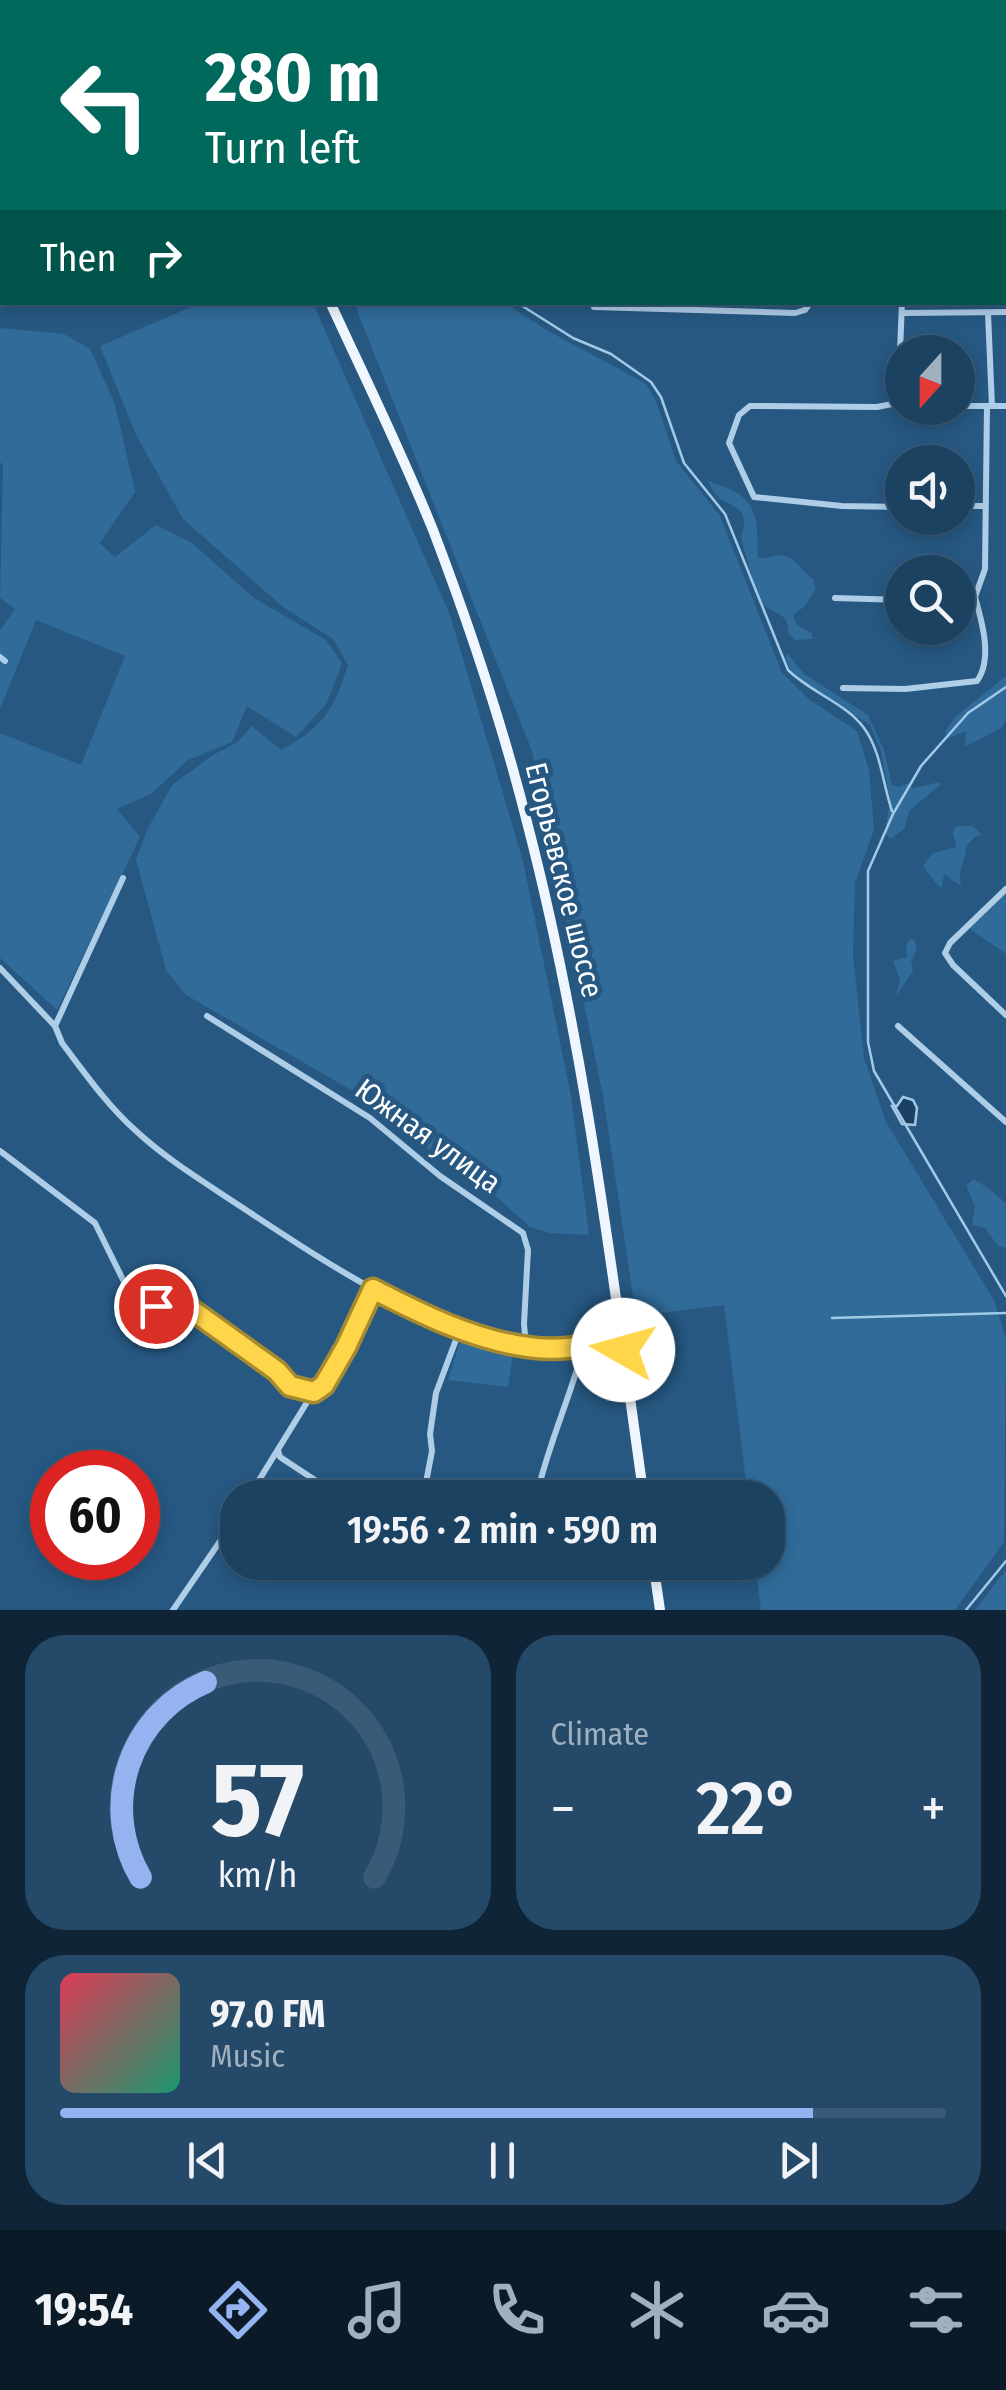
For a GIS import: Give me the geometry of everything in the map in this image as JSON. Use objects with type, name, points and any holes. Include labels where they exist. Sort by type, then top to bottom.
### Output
[{"type":"main road","name":"Егорьевское шоссе","points":[[331,305],[432,528],[472,640],[528,822],[566,988],[641,1480]]},
{"type":"main road","points":[[656,1580],[660,1610]]},
{"type":"street","points":[[594,307],[795,312],[809,305]]},
{"type":"street","points":[[902,305],[902,335]]},
{"type":"street","points":[[902,313],[1006,312]]},
{"type":"street","points":[[842,688],[905,689],[977,681],[984,662],[984,632],[975,596],[984,575],[990,406],[994,399],[988,313]]},
{"type":"street","points":[[885,405],[746,407],[732,429],[729,443],[756,498],[885,507]]},
{"type":"street","points":[[975,406],[1006,406]]},
{"type":"street","points":[[975,506],[985,506]]},
{"type":"street","points":[[835,598],[885,599]]},
{"type":"street","points":[[54,1026],[123,878]]},
{"type":"street","points":[[1006,889],[950,943],[945,953],[1006,1015]]},
{"type":"street","points":[[0,968],[54,1026],[62,1042],[133,1129],[188,1171],[373,1289],[460,1329],[526,1347],[584,1346],[622,1340]]},
{"type":"street","name":"Южная улица","points":[[207,1016],[370,1118],[440,1176],[522,1233],[528,1250],[526,1347]]},
{"type":"street","points":[[898,1026],[1006,1122]]},
{"type":"street","points":[[0,1151],[95,1223],[130,1294],[156,1306],[192,1310],[277,1371],[290,1386],[314,1392]]},
{"type":"street","points":[[259,1480],[314,1392],[324,1385],[373,1289]]},
{"type":"street","points":[[426,1480],[436,1393],[460,1329]]},
{"type":"street","points":[[540,1480],[547,1448],[570,1397],[584,1346]]},
{"type":"street","points":[[278,1448],[280,1457],[315,1480]]},
{"type":"street","points":[[173,1610],[220,1541]]},
{"type":"shaded area","points":[[196,305],[314,305],[450,615],[523,861],[571,1096],[589,1235],[549,1233],[530,1227],[489,1190],[414,1139],[360,1095],[186,995],[166,970],[136,860],[147,830],[172,785],[238,742],[252,726],[281,750],[296,742],[325,715],[338,694],[348,665],[333,639],[283,607],[183,519],[136,435],[100,346]]},
{"type":"shaded area","points":[[355,305],[508,305],[645,383],[656,401],[676,461],[720,516],[782,673],[811,701],[857,731],[869,770],[874,830],[855,883],[853,954],[864,1058],[886,1122],[995,1302],[1006,1340],[1004,1542],[955,1610],[761,1610],[757,1580],[785,1580],[785,1480],[746,1480],[724,1305],[636,1316],[603,1096],[532,751]]},
{"type":"shaded area","points":[[0,328],[64,334],[90,349],[115,404],[135,492],[100,543],[115,557],[156,525],[192,543],[254,598],[326,640],[342,663],[327,703],[296,737],[247,706],[232,742],[188,760],[151,794],[117,809],[140,837],[57,1010],[0,958],[0,733],[81,765],[125,656],[36,620],[0,709],[0,630],[15,609],[0,598]]},
{"type":"shaded area","points":[[707,480],[737,493],[751,506],[758,558],[789,558],[813,579],[816,589],[805,606],[793,615],[797,625],[812,633],[813,639],[795,640],[788,633],[783,616],[761,601],[742,542],[743,515],[719,497]]},
{"type":"shaded area","points":[[787,653],[804,674],[868,715],[884,750],[892,785],[908,783],[913,788],[940,782],[909,811],[905,828],[891,839],[885,834],[890,800],[881,751],[870,725],[805,684],[790,669]]},
{"type":"shaded area","points":[[1006,676],[1006,721],[1001,728],[965,747],[966,731],[948,738],[945,732],[955,717]]},
{"type":"shaded area","points":[[956,826],[973,826],[982,835],[966,846],[961,886],[944,874],[939,887],[923,866],[933,853],[956,847]]},
{"type":"shaded area","points":[[1006,893],[1006,954],[970,929]]},
{"type":"shaded area","points":[[911,939],[917,949],[911,961],[913,971],[896,996],[900,979],[893,961],[907,957],[906,944]]},
{"type":"shaded area","points":[[903,1097],[913,1100],[917,1108],[915,1125],[902,1124],[892,1106],[897,1106]]},
{"type":"shaded area","points":[[973,1179],[1006,1204],[1006,1248],[998,1246],[985,1228],[972,1225],[975,1206],[966,1186]]},
{"type":"shaded area","points":[[461,1339],[513,1353],[508,1387],[448,1380]]},
{"type":"shaded area","points":[[1006,1570],[1006,1610],[975,1610]]},
{"type":"waterway","points":[[521,305],[573,338],[611,354],[651,382],[661,397],[684,463],[725,514],[788,670],[848,712],[864,728],[878,758],[892,811]]},
{"type":"waterway","points":[[1006,687],[968,713],[921,766],[893,814],[868,871],[868,1042],[874,1071],[1006,1296]]},
{"type":"waterway","points":[[832,1318],[1006,1313]]},
{"type":"waterway","points":[[966,1610],[1006,1561]]},
{"type":"route","points":[[156,1306],[192,1310],[277,1371],[290,1386],[314,1392],[324,1385],[346,1347],[373,1289],[448,1325],[526,1347],[584,1346],[622,1340],[623,1350]]}]
